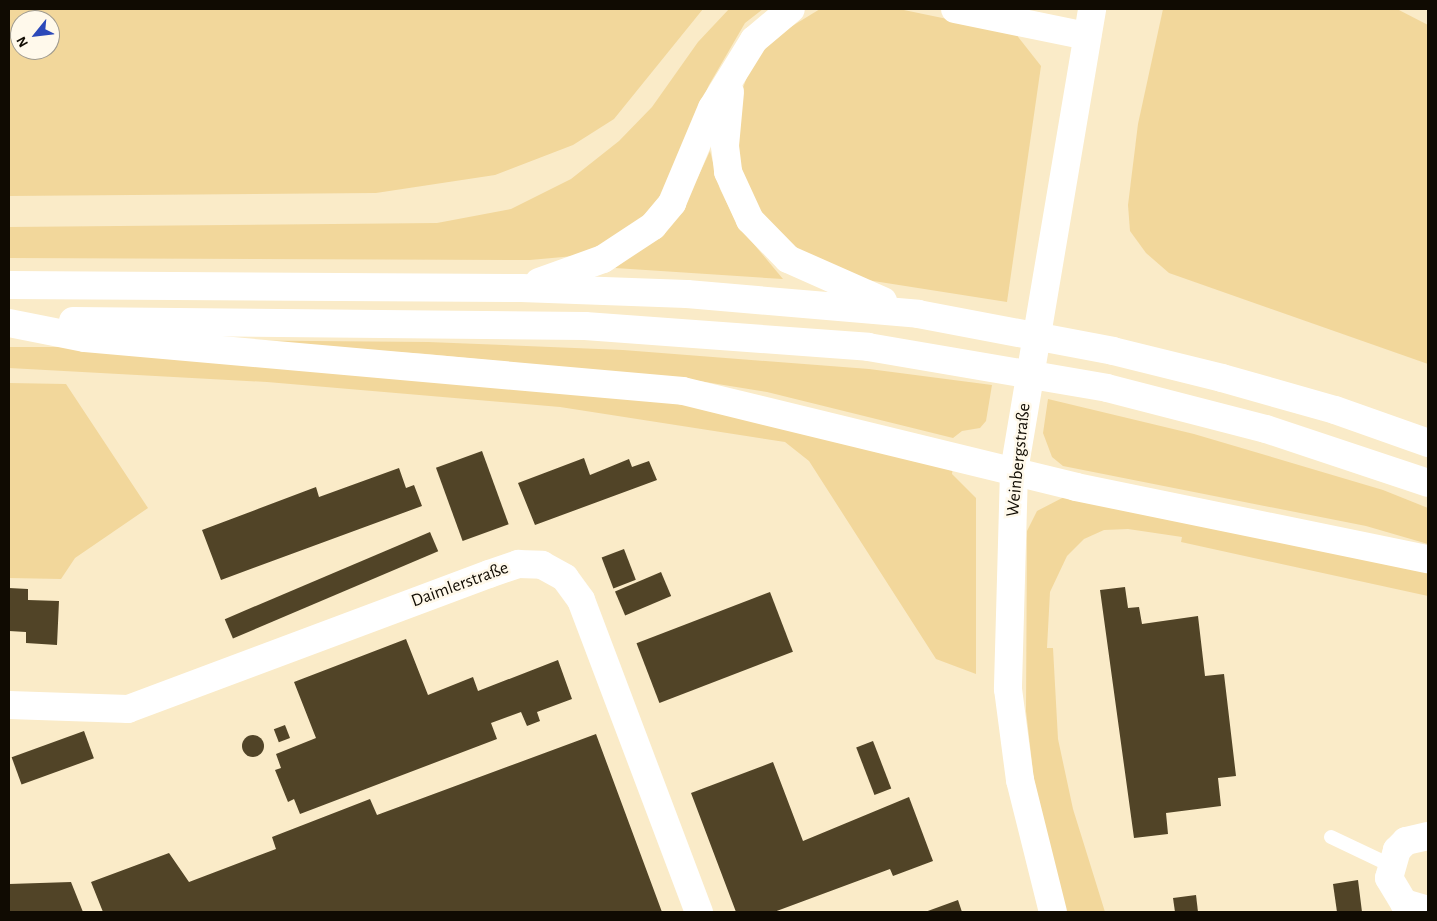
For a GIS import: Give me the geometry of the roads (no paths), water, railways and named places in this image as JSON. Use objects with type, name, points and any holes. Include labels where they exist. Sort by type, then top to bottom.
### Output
[{"type":"main road","points":[[521,288],[602,259],[653,226],[689,171],[712,108],[754,40],[791,9]]},
{"type":"main road","points":[[955,9],[1087,36]]},
{"type":"main road","name":"Weinbergstraße","points":[[1053,912],[1020,780],[1008,689],[1014,471],[1046,265],[1092,9]]},
{"type":"main road","points":[[733,74],[725,146],[728,172],[750,220],[788,259],[816,274],[918,314]]},
{"type":"main road","points":[[9,285],[521,288],[687,294],[918,314],[1113,350],[1335,410],[1428,444]]},
{"type":"main road","points":[[9,322],[95,339],[683,391],[1014,471],[1428,559]]},
{"type":"main road","points":[[9,322],[585,326],[868,347],[1107,388],[1266,429],[1428,483]]},
{"type":"main road","name":"Daimlerstraße","points":[[9,705],[128,709],[489,574],[518,564],[542,565],[565,578],[581,600],[699,912]]},
{"type":"main road","points":[[1418,910],[1395,893],[1390,865],[1406,841],[1428,836]]},
{"type":"lane","points":[[1331,836],[1390,865]]}]
